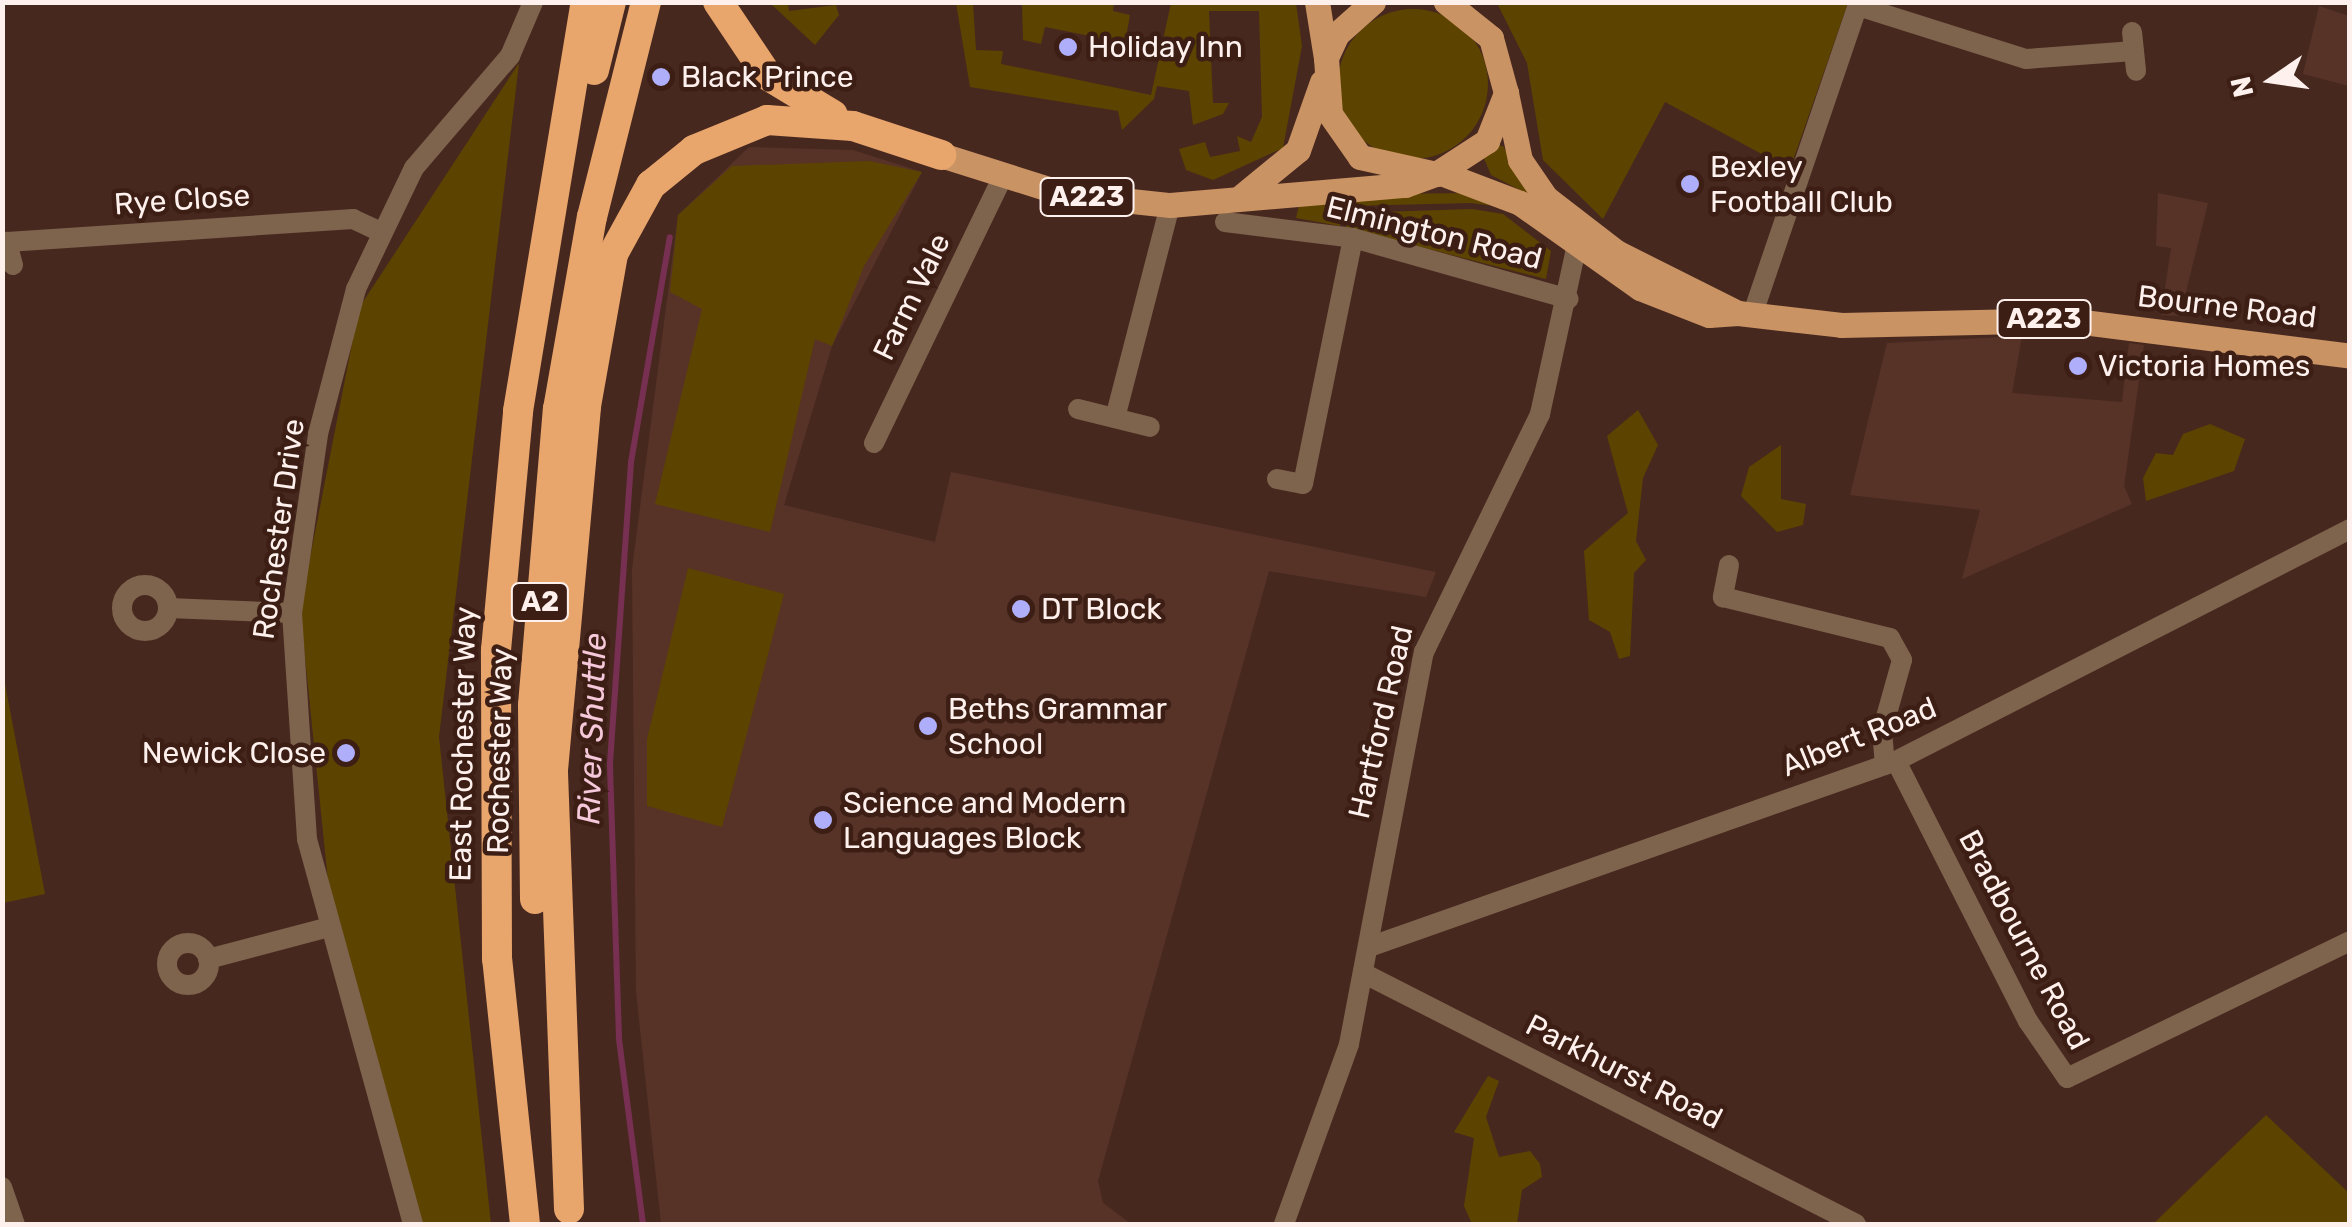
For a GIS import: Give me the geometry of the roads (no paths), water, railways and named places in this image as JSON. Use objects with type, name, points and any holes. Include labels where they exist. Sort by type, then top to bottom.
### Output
[{"type":"highway","points":[[558,209],[586,2]]},
{"type":"highway","name":"A2","points":[[558,209],[611,2]]},
{"type":"highway","name":"Rochester Way","points":[[570,1217],[539,980],[538,623],[558,409],[592,217],[646,2]]},
{"type":"highway","points":[[718,2],[767,75],[853,126]]},
{"type":"highway","points":[[570,1217],[553,770],[586,406],[613,254],[651,185],[694,150],[777,118],[853,126]]},
{"type":"highway","name":"A223","points":[[853,126],[942,155]]},
{"type":"highway","name":"East Rochester Way","points":[[525,1224],[497,960],[496,650],[518,411],[558,209]]},
{"type":"main road","points":[[1316,2],[1324,70]]},
{"type":"main road","points":[[1238,198],[1298,150],[1337,34],[1374,2]]},
{"type":"main road","name":"Bourne Road","points":[[1446,2],[1492,38],[1520,160],[1546,198],[1616,252],[1745,314]]},
{"type":"main road","name":"Bourne Road","points":[[1324,70],[1330,114],[1360,157],[1439,174],[1520,203],[1576,249],[1640,288],[1710,315],[1745,314],[1841,326],[2032,318],[2350,356]]},
{"type":"main road","points":[[1439,174],[1487,141],[1506,92]]},
{"type":"main road","name":"A223","points":[[942,155],[1003,176],[1170,204],[1439,174]]},
{"type":"street","name":"Rochester Drive","points":[[413,1224],[325,928],[292,711],[292,613],[318,434],[380,232],[414,168],[510,56],[533,2]]},
{"type":"street","points":[[1745,314],[1859,4],[2026,60],[2134,51]]},
{"type":"street","name":"Farm Vale","points":[[874,443],[1003,176]]},
{"type":"street","points":[[1115,418],[1170,204]]},
{"type":"street","name":"Rye Close","points":[[13,264],[8,242],[353,220],[380,232]]},
{"type":"street","name":"Elmington Road","points":[[1225,222],[1353,238],[1569,299]]},
{"type":"street","points":[[1277,478],[1303,484],[1353,238]]},
{"type":"street","name":"Hartford Road","points":[[1284,1224],[1340,1073],[1364,974],[1424,652],[1540,414],[1569,299],[1576,249]]},
{"type":"street","points":[[1078,410],[1150,427]]},
{"type":"street","name":"Albert Road","points":[[1369,947],[1890,763],[2350,529]]},
{"type":"street","points":[[1730,566],[1722,597],[1890,638],[1902,660],[1882,731],[1890,763]]},
{"type":"street","points":[[168,608],[292,613]]},
{"type":"street","name":"Bradbourne Road","points":[[1890,763],[2028,1021],[2067,1078],[2350,941]]},
{"type":"street","points":[[208,960],[325,928]]},
{"type":"street","name":"Parkhurst Road","points":[[1364,974],[1856,1224]]},
{"type":"street","points":[[2,1188],[16,1224]]},
{"type":"waterway","name":"River Shuttle","points":[[643,1224],[619,1038],[610,763],[631,462],[670,237]]},
{"type":"place","name":"Holiday Inn","points":[[1068,47]]},
{"type":"place","name":"Black Prince","points":[[661,77]]},
{"type":"place","name":"Bexley Football Club","points":[[1690,184]]},
{"type":"place","name":"Victoria Homes","points":[[2078,366]]},
{"type":"place","name":"DT Block","points":[[1021,609]]},
{"type":"place","name":"Beths Grammar School","points":[[928,726]]},
{"type":"place","name":"Newick Close","points":[[346,753]]},
{"type":"place","name":"Science and Modern Languages Block","points":[[823,820]]}]
